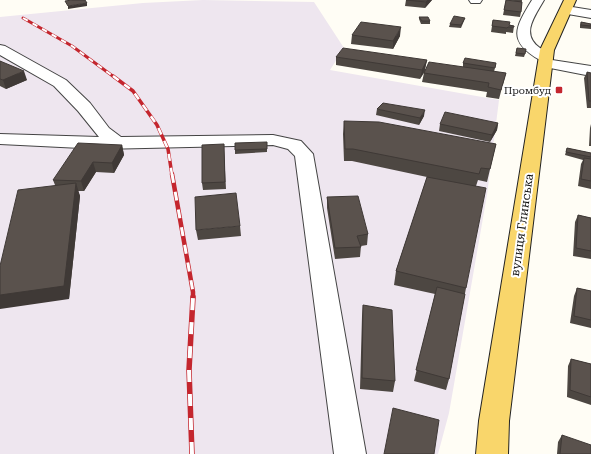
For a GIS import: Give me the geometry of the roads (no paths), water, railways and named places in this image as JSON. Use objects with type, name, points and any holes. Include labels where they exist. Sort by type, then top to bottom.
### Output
[{"type":"main road","name":"вулиця Глинська","points":[[492,454],[494,421],[547,50],[568,5]]},
{"type":"street","points":[[538,0],[523,26],[524,41],[546,60],[591,71]]},
{"type":"street","points":[[568,5],[591,14]]},
{"type":"street","points":[[0,49],[60,83],[84,107],[103,132],[117,143]]},
{"type":"street","points":[[0,139],[117,143],[273,140],[294,145],[304,154],[350,454]]},
{"type":"railway","points":[[23,18],[72,46],[114,77]]},
{"type":"railway","points":[[113,76],[133,91],[157,125],[168,149],[172,175]]},
{"type":"railway","points":[[172,174],[193,297]]},
{"type":"railway","points":[[192,454],[189,370],[193,297]]},
{"type":"place","name":"Промбуд","points":[[559,90]]}]
